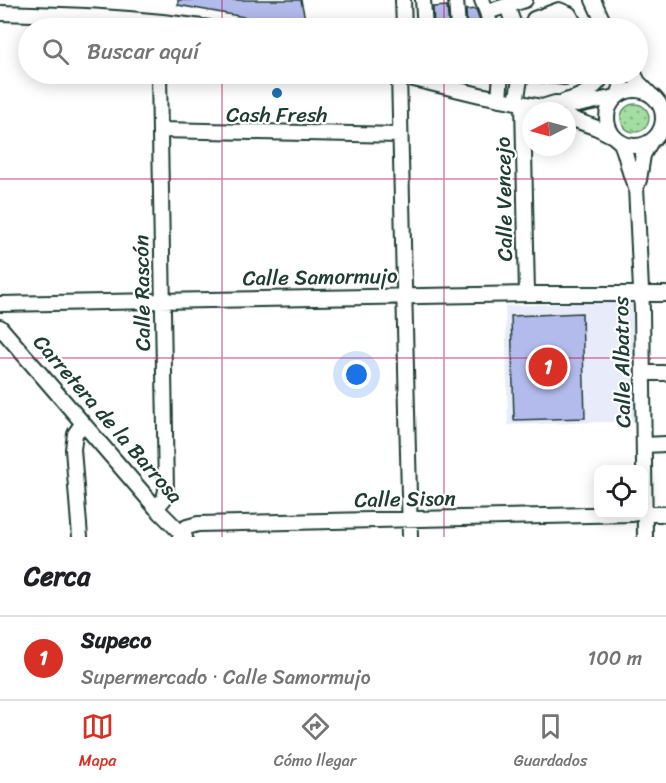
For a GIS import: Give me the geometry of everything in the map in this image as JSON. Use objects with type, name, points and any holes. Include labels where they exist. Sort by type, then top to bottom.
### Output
[{"type":"street","points":[[403,0],[404,18]]},
{"type":"street","points":[[423,0],[424,18]]},
{"type":"street","points":[[456,0],[457,18]]},
{"type":"street","points":[[484,6],[525,0]]},
{"type":"street","points":[[593,0],[601,18]]},
{"type":"street","points":[[502,4],[510,18]]},
{"type":"street","points":[[537,18],[559,10],[569,14],[571,18]]},
{"type":"street","points":[[0,13],[91,15],[113,18]]},
{"type":"street","name":"Calle Rascón","points":[[156,508],[164,499],[166,490],[159,84]]},
{"type":"street","points":[[397,84],[410,537]]},
{"type":"street","points":[[435,84],[520,103]]},
{"type":"street","points":[[499,99],[500,84]]},
{"type":"street","name":"Calle Vencejo","points":[[521,84],[527,294]]},
{"type":"street","points":[[563,102],[588,92],[597,84]]},
{"type":"street","points":[[621,84],[621,88],[610,104],[607,120],[626,153],[636,187]]},
{"type":"street","points":[[636,187],[643,154],[658,136],[663,120],[659,103],[640,84]]},
{"type":"street","points":[[576,105],[635,90],[645,91],[659,103]]},
{"type":"street","points":[[576,121],[636,146],[658,136]]},
{"type":"street","points":[[160,129],[400,135]]},
{"type":"street","name":"Calle Albatros","points":[[636,187],[642,294],[643,465]]},
{"type":"street","name":"Calle Samormujo","points":[[0,304],[527,294],[666,294]]},
{"type":"street","name":"Carretera de la Barrosa","points":[[0,327],[82,424],[182,536]]},
{"type":"street","points":[[643,373],[666,373]]},
{"type":"street","points":[[80,537],[73,449],[75,434],[82,424]]},
{"type":"street","points":[[644,445],[666,444]]},
{"type":"street","name":"Calle Sison","points":[[648,514],[666,514]]},
{"type":"street","name":"Calle Sison","points":[[182,536],[187,527],[198,524],[594,515]]},
{"type":"street","name":"Calle Albatros","points":[[642,519],[645,537]]},
{"type":"shaded area","points":[[632,301],[635,421],[508,425],[505,306]]},
{"type":"green space","points":[[635,104],[645,108],[649,118],[645,128],[635,132],[625,128],[621,118],[625,108]]},
{"type":"building","points":[[178,0],[301,0],[305,18],[248,18],[178,5]]},
{"type":"building","points":[[447,6],[448,18],[434,18],[433,7]]},
{"type":"building","points":[[476,9],[479,18],[466,18],[466,10]]},
{"type":"building","points":[[582,313],[585,418],[514,420],[511,316]]},
{"type":"place","name":"Cash Fresh","points":[[277,93]]},
{"type":"place","name":"Supeco","points":[[548,367]]}]
